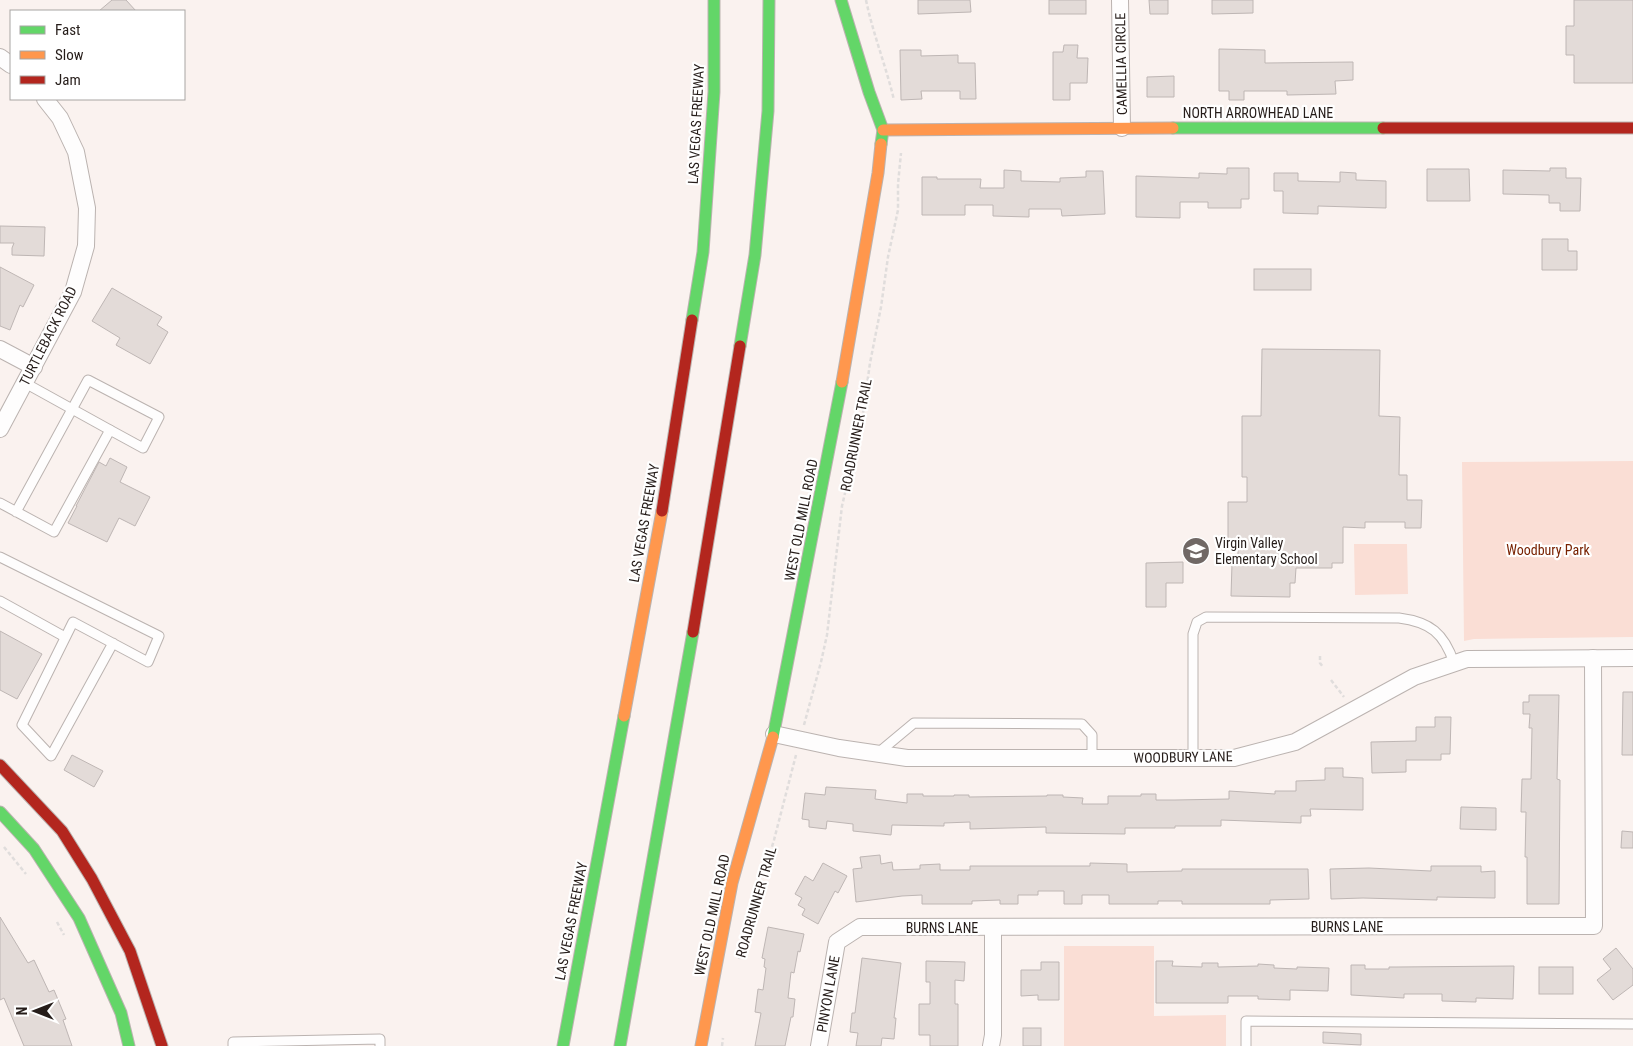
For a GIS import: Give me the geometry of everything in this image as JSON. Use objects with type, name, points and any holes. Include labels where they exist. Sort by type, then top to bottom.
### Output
[{"type":"main road","name":"LAS VEGAS FREEWAY","points":[[563,1046],[657,542],[703,252],[714,92],[714,0]]},
{"type":"main road","points":[[620,1046],[708,548],[755,255],[768,111],[769,0]]},
{"type":"main road","name":"WEST OLD MILL ROAD","points":[[701,1046],[732,883],[774,734],[842,382],[875,192],[883,130],[869,92],[841,0]]},
{"type":"main road","name":"NORTH ARROWHEAD LANE","points":[[883,130],[1633,128]]},
{"type":"main road","points":[[0,766],[62,831],[92,879],[130,951],[162,1046]]},
{"type":"main road","points":[[0,812],[34,849],[79,918],[121,1013],[128,1046]]},
{"type":"street","name":"CAMELLIA CIRCLE","points":[[1120,0],[1122,128]]},
{"type":"street","name":"TURTLEBACK ROAD","points":[[0,429],[73,292],[86,246],[87,208],[76,152],[60,118],[46,100]]},
{"type":"street","points":[[0,349],[34,367]]},
{"type":"street","name":"BURNS LANE","points":[[837,942],[860,927],[1594,926],[1593,658]]},
{"type":"street","name":"WOODBURY LANE","points":[[774,734],[839,748],[907,758],[1234,758],[1296,742],[1414,677],[1467,659],[1633,658]]},
{"type":"street","points":[[991,1046],[993,1034],[993,928]]},
{"type":"street","name":"PINYON LANE","points":[[819,1046],[837,942]]},
{"type":"lane","points":[[16,512],[72,409],[88,380],[159,417],[143,448],[110,430],[72,409],[25,383]]},
{"type":"lane","points":[[0,503],[54,532],[110,430]]},
{"type":"lane","points":[[0,557],[159,636],[148,662],[113,643],[73,622],[22,725],[51,756],[113,643]]},
{"type":"lane","points":[[0,601],[65,637]]},
{"type":"lane","points":[[1193,758],[1193,634],[1197,622],[1206,617],[1400,618],[1418,620],[1440,636],[1448,647],[1454,663]]},
{"type":"lane","points":[[878,754],[914,723],[1082,724],[1092,735],[1092,758]]},
{"type":"lane","points":[[1246,1046],[1246,1021],[1633,1024]]},
{"type":"lane","points":[[234,1046],[234,1042],[380,1039],[380,1046]]},
{"type":"path","points":[[866,0],[894,101]]},
{"type":"path","name":"ROADRUNNER TRAIL","points":[[805,719],[827,635],[842,506],[862,420],[888,257],[898,210],[901,150]]},
{"type":"path","points":[[1320,656],[1320,663],[1323,667]]},
{"type":"path","points":[[1331,680],[1344,697]]},
{"type":"path","name":"ROADRUNNER TRAIL","points":[[738,961],[774,840],[795,758]]},
{"type":"path","points":[[1,843],[28,877]]},
{"type":"path","points":[[56,921],[64,936]]},
{"type":"path","points":[[722,1046],[724,1038]]},
{"type":"green space","name":"Woodbury Park","points":[[1633,461],[1633,637],[1474,639],[1464,641],[1462,462]]},
{"type":"green space","points":[[1354,544],[1407,544],[1408,594],[1355,595]]},
{"type":"green space","points":[[1064,946],[1154,946],[1154,1016],[1226,1015],[1226,1046],[1064,1046]]},
{"type":"building","points":[[112,0],[126,0],[135,10],[100,10]]},
{"type":"building","points":[[918,0],[970,0],[971,12],[918,14]]},
{"type":"building","points":[[1049,0],[1086,0],[1086,14],[1049,14]]},
{"type":"building","points":[[1149,0],[1168,0],[1168,14],[1150,14]]},
{"type":"building","points":[[1212,0],[1253,0],[1253,13],[1212,14]]},
{"type":"building","points":[[1574,0],[1633,0],[1633,83],[1574,83],[1574,55],[1566,55],[1566,26],[1574,26]]},
{"type":"building","points":[[1064,45],[1078,45],[1077,58],[1088,58],[1087,83],[1070,83],[1070,100],[1053,100],[1053,52],[1063,52]]},
{"type":"building","points":[[1219,49],[1265,50],[1265,63],[1353,62],[1353,80],[1335,81],[1336,94],[1287,95],[1287,91],[1244,91],[1244,100],[1229,100],[1229,91],[1219,91]]},
{"type":"building","points":[[900,50],[921,50],[921,56],[958,55],[958,63],[975,63],[976,99],[960,99],[960,91],[921,91],[922,99],[901,100]]},
{"type":"building","points":[[1174,76],[1174,97],[1147,97],[1147,77]]},
{"type":"building","points":[[1227,168],[1249,168],[1249,199],[1241,199],[1241,208],[1208,208],[1208,202],[1180,202],[1180,218],[1136,217],[1136,176],[1199,178],[1199,173],[1227,174]]},
{"type":"building","points":[[1550,168],[1566,168],[1566,178],[1581,178],[1580,211],[1560,211],[1560,203],[1549,203],[1549,195],[1503,194],[1503,170],[1550,171]]},
{"type":"building","points":[[1427,169],[1469,169],[1470,201],[1427,201]]},
{"type":"building","points":[[1004,170],[1021,171],[1021,181],[1060,182],[1060,178],[1086,177],[1086,171],[1103,171],[1105,214],[1062,216],[1061,209],[1029,209],[1029,217],[993,216],[993,205],[965,205],[965,215],[922,215],[922,177],[981,179],[980,188],[1004,188]]},
{"type":"building","points":[[1340,172],[1356,173],[1356,180],[1386,181],[1386,208],[1318,206],[1318,214],[1283,213],[1283,191],[1274,191],[1274,173],[1298,173],[1298,181],[1340,182]]},
{"type":"building","points":[[0,226],[45,227],[44,256],[12,255],[14,243],[0,243]]},
{"type":"building","points":[[1542,239],[1568,239],[1568,251],[1577,251],[1577,270],[1542,270]]},
{"type":"building","points":[[0,267],[34,285],[23,307],[20,305],[10,330],[0,326]]},
{"type":"building","points":[[1254,269],[1311,269],[1311,290],[1254,290]]},
{"type":"building","points":[[112,288],[162,317],[157,325],[168,332],[150,364],[116,345],[120,338],[92,321]]},
{"type":"building","points":[[1262,349],[1380,350],[1379,416],[1400,417],[1399,475],[1407,475],[1407,500],[1422,500],[1421,528],[1405,528],[1405,522],[1365,522],[1365,528],[1343,527],[1343,563],[1332,563],[1332,568],[1296,568],[1295,583],[1290,583],[1290,597],[1231,596],[1232,564],[1238,564],[1238,540],[1228,539],[1228,502],[1247,502],[1247,477],[1242,477],[1242,416],[1261,416]]},
{"type":"building","points":[[110,458],[127,467],[120,482],[150,497],[135,526],[119,518],[107,542],[68,523],[99,462],[106,466]]},
{"type":"building","points":[[1183,562],[1183,583],[1166,583],[1166,607],[1146,607],[1146,563]]},
{"type":"building","points":[[0,631],[42,654],[17,699],[0,690]]},
{"type":"building","points":[[1623,692],[1633,692],[1633,755],[1622,755]]},
{"type":"building","points":[[1529,695],[1559,695],[1557,779],[1560,780],[1559,904],[1527,904],[1526,812],[1521,812],[1522,779],[1531,779],[1532,728],[1529,728],[1530,714],[1523,714],[1523,702],[1529,702]]},
{"type":"building","points":[[1435,717],[1451,717],[1450,754],[1441,754],[1441,760],[1406,760],[1406,772],[1372,773],[1371,742],[1416,741],[1416,727],[1435,727]]},
{"type":"building","points":[[72,755],[103,771],[94,787],[64,770]]},
{"type":"building","points":[[1325,768],[1343,768],[1343,777],[1363,778],[1363,810],[1310,809],[1311,816],[1301,816],[1301,823],[1221,820],[1221,826],[1125,828],[1125,834],[1046,833],[1046,827],[970,829],[970,822],[944,823],[944,826],[892,825],[891,835],[853,831],[853,824],[827,821],[826,829],[809,827],[809,820],[802,819],[805,793],[825,795],[826,787],[876,790],[875,799],[907,803],[907,794],[923,794],[923,796],[969,795],[969,797],[1063,795],[1063,797],[1083,798],[1082,804],[1108,804],[1108,796],[1156,794],[1156,800],[1229,799],[1229,791],[1275,794],[1275,791],[1296,791],[1296,781],[1325,780]]},
{"type":"building","points":[[1461,807],[1496,808],[1496,830],[1460,829]]},
{"type":"building","points":[[1622,831],[1633,832],[1633,848],[1621,848]]},
{"type":"building","points":[[880,855],[881,864],[892,862],[893,870],[920,869],[920,865],[940,864],[940,870],[970,870],[970,866],[1090,866],[1090,863],[1127,864],[1127,872],[1182,871],[1182,869],[1308,869],[1309,899],[1270,900],[1270,904],[1182,904],[1182,901],[1158,901],[1158,904],[1109,904],[1109,895],[1082,895],[1082,904],[1064,904],[1064,891],[1038,891],[1038,895],[1018,895],[1018,904],[1000,904],[1000,900],[972,901],[972,904],[922,904],[922,895],[856,902],[853,869],[862,868],[860,857]]},
{"type":"building","points":[[823,863],[847,876],[838,893],[835,891],[818,924],[802,915],[805,909],[798,905],[802,898],[795,894],[805,876],[813,881]]},
{"type":"building","points":[[1431,866],[1481,866],[1481,872],[1495,871],[1495,898],[1437,897],[1437,900],[1331,899],[1330,869],[1369,868],[1431,871]]},
{"type":"building","points":[[0,917],[28,963],[34,960],[49,992],[54,990],[66,1019],[63,1020],[72,1046],[24,1046],[4,998],[0,1000]]},
{"type":"building","points":[[768,927],[804,934],[800,952],[798,951],[794,973],[791,972],[788,998],[795,999],[793,1017],[791,1017],[785,1046],[755,1046],[761,1013],[755,1012],[758,989],[763,990],[766,968],[764,967],[765,959],[762,958]]},
{"type":"building","points":[[1616,948],[1633,969],[1633,985],[1613,1000],[1597,980],[1611,969],[1603,959]]},
{"type":"building","points":[[862,958],[901,963],[894,1018],[896,1018],[894,1039],[882,1038],[881,1046],[856,1046],[858,1033],[850,1032],[852,1013],[855,1013]]},
{"type":"building","points":[[926,961],[965,962],[964,981],[955,980],[955,1004],[958,1004],[958,1046],[930,1046],[930,1035],[919,1035],[919,1004],[930,1004],[930,982],[926,982]]},
{"type":"building","points":[[1156,961],[1173,961],[1172,966],[1202,967],[1202,963],[1218,963],[1218,967],[1258,966],[1258,964],[1274,965],[1274,968],[1329,968],[1328,991],[1290,990],[1290,1000],[1258,999],[1258,996],[1228,996],[1228,1003],[1156,1003]]},
{"type":"building","points":[[1041,962],[1059,962],[1059,1000],[1038,1000],[1038,995],[1021,996],[1021,970],[1041,970]]},
{"type":"building","points":[[1351,965],[1365,965],[1365,969],[1389,969],[1389,967],[1514,966],[1513,999],[1476,998],[1476,1002],[1442,1001],[1442,994],[1404,994],[1404,998],[1351,995]]},
{"type":"building","points":[[1539,967],[1573,967],[1573,994],[1539,994]]},
{"type":"building","points":[[1023,1028],[1041,1028],[1041,1046],[1023,1046]]},
{"type":"building","points":[[1323,1032],[1361,1034],[1361,1045],[1323,1043]]},
{"type":"traffic: fast","points":[[692,320],[703,252],[714,92],[714,0]]},
{"type":"traffic: fast","points":[[740,346],[755,255],[768,111],[769,0]]},
{"type":"traffic: fast","points":[[841,0],[869,92],[883,130],[881,144]]},
{"type":"traffic: fast","points":[[1173,128],[1383,128]]},
{"type":"traffic: fast","points":[[773,737],[842,382]]},
{"type":"traffic: fast","points":[[620,1046],[693,632]]},
{"type":"traffic: fast","points":[[563,1046],[624,716]]},
{"type":"traffic: fast","points":[[0,812],[34,849],[79,918],[121,1013],[129,1046]]},
{"type":"traffic: slow","points":[[883,130],[1173,128]]},
{"type":"traffic: slow","points":[[842,382],[878,173],[881,144]]},
{"type":"traffic: slow","points":[[624,716],[662,511]]},
{"type":"traffic: slow","points":[[701,1046],[732,883],[773,737]]},
{"type":"traffic: jam","points":[[1383,128],[1633,128]]},
{"type":"traffic: jam","points":[[662,511],[692,320]]},
{"type":"traffic: jam","points":[[693,632],[740,346]]},
{"type":"traffic: jam","points":[[0,765],[62,831],[92,879],[130,951],[162,1046]]},
{"type":"place","name":"Virgin Valley Elementary School","points":[[1196,551]]}]
